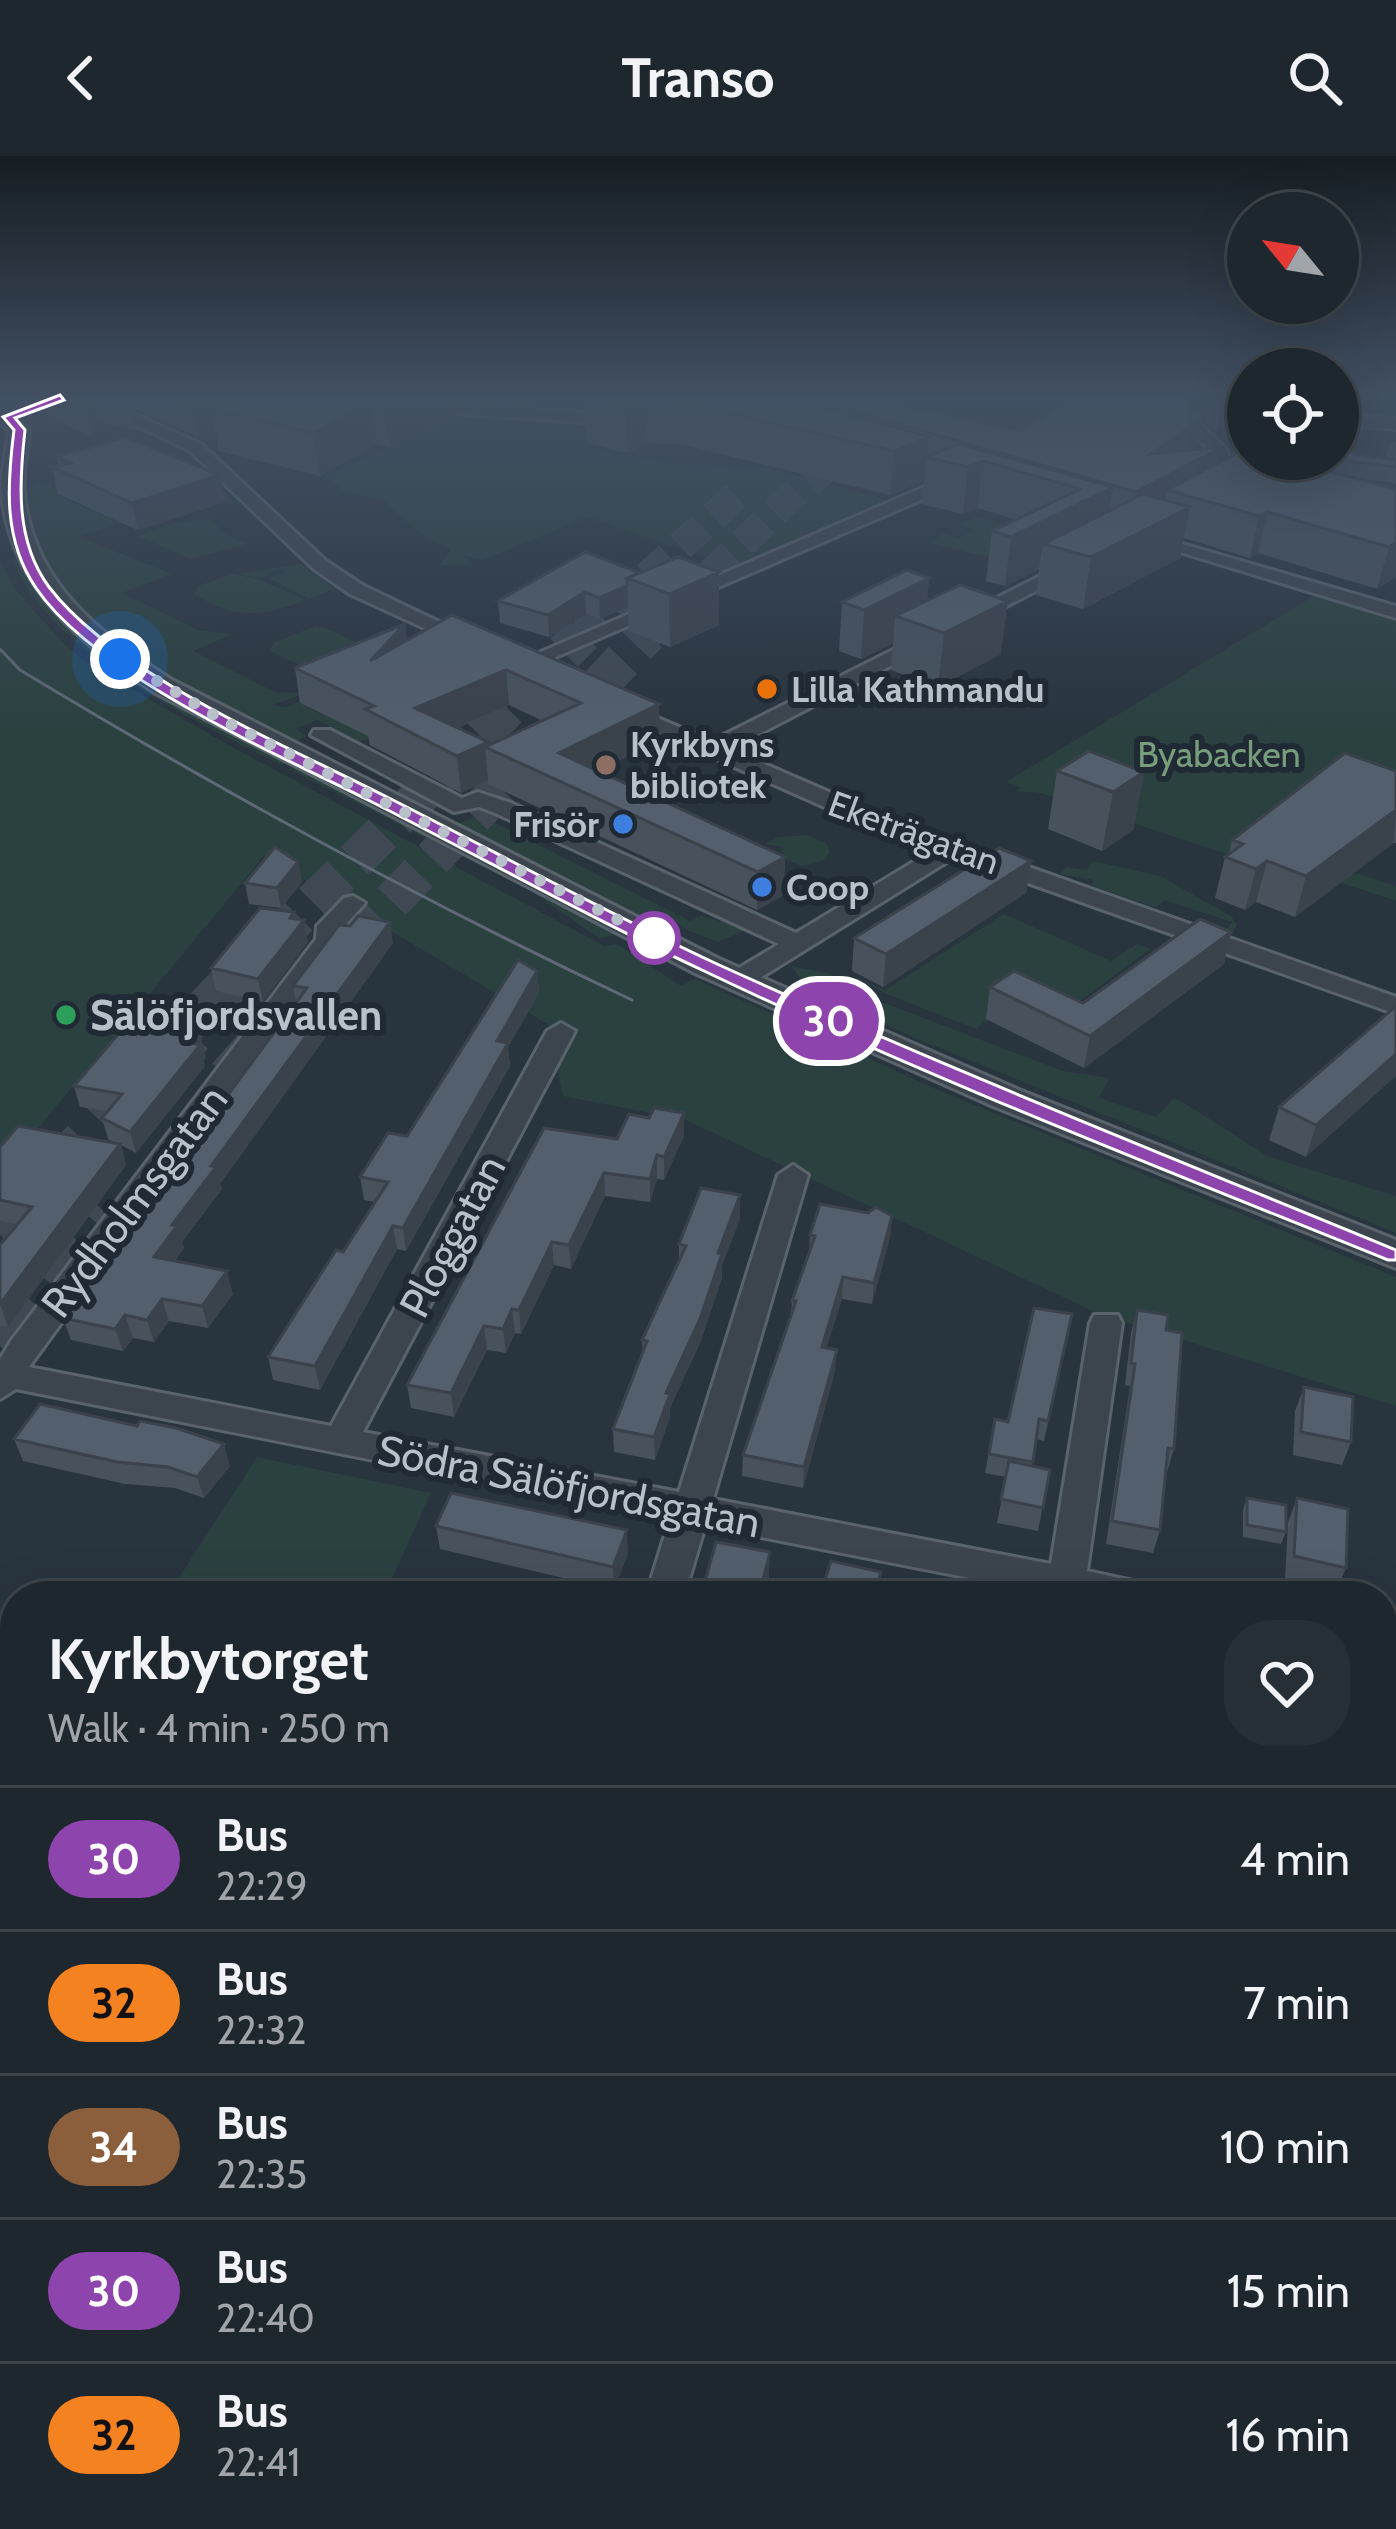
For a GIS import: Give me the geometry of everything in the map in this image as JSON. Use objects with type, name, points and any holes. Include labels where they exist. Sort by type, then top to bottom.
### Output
[{"type":"street","points":[[16,509],[19,535],[41,586],[103,647],[226,722],[738,980],[1006,1098],[1396,1255]]},
{"type":"street","points":[[266,509],[320,565],[357,590],[551,677]]},
{"type":"street","points":[[523,664],[885,509]]},
{"type":"street","points":[[1158,523],[1125,535],[1396,612]]},
{"type":"street","points":[[711,750],[1098,553]]},
{"type":"street","name":"Eketrägatan","points":[[594,697],[946,852],[973,855],[1396,1006]]},
{"type":"street","points":[[322,735],[462,807],[478,800],[503,808],[797,944]]},
{"type":"street","points":[[738,980],[946,852]]},
{"type":"street","name":"Rydholmsgatan","points":[[2,1379],[329,939],[326,931],[353,903]]},
{"type":"street","name":"Ploggatan","points":[[341,1440],[561,1031]]},
{"type":"street","points":[[670,1581],[793,1175]]},
{"type":"street","points":[[1067,1581],[1106,1323]]},
{"type":"street","name":"Södra Sälöfjordsgatan","points":[[2,1379],[341,1440],[1056,1581]]},
{"type":"green space","points":[[28,509],[87,509],[100,515],[146,509],[124,519],[163,509],[79,537],[172,574],[122,593],[198,630],[233,634],[193,651],[275,692],[306,693],[272,705],[288,707],[298,702],[322,715],[445,664],[464,683],[504,670],[476,681],[483,686],[402,718],[410,724],[359,742],[317,720],[296,729],[306,736],[295,742],[451,825],[280,739],[122,645],[59,583],[32,530]]},
{"type":"green space","points":[[393,509],[872,509],[737,568],[587,517],[483,560],[463,556],[473,566],[439,565],[451,549],[427,539]]},
{"type":"green space","points":[[977,517],[1038,533],[986,557],[931,543],[943,533],[959,538],[975,531],[961,525]]},
{"type":"green space","points":[[211,519],[224,533],[246,544],[191,559],[138,536],[176,522]]},
{"type":"green space","points":[[0,560],[14,588],[87,663],[223,742],[604,946],[617,944],[681,986],[695,979],[938,1090],[1396,1277],[1396,1406],[1099,1314],[686,1120],[563,1096],[558,1073],[550,1073],[555,1054],[549,1025],[264,856],[0,1174]]},
{"type":"green space","points":[[14,561],[21,561],[42,592],[104,650],[179,702],[288,763],[281,765],[169,706],[91,654],[31,594]]},
{"type":"green space","points":[[300,564],[335,589],[309,599],[269,578],[287,572],[279,568],[262,578],[239,574]]},
{"type":"green space","points":[[232,574],[258,579],[306,600],[249,613],[223,608],[194,594],[198,586]]},
{"type":"green space","name":"Byabacken","points":[[1317,594],[1396,616],[1396,803],[1258,841],[1396,886],[1396,901],[1237,848],[1227,854],[1041,793],[1017,791],[1021,787],[1006,782]]},
{"type":"green space","points":[[316,626],[389,658],[319,675],[270,651],[275,642]]},
{"type":"green space","points":[[294,767],[555,896],[620,935],[599,938],[529,890],[289,769]]},
{"type":"green space","points":[[479,815],[690,921],[702,916],[748,929],[719,942],[689,931],[661,911],[649,919],[452,826]]},
{"type":"green space","points":[[807,835],[827,844],[830,852],[825,860],[802,866],[783,859],[781,847],[766,844],[778,837]]},
{"type":"green space","points":[[1093,861],[1160,876],[1231,916],[1237,925],[1232,934],[1225,932],[1232,922],[1164,900],[1157,907],[1148,905],[1091,885],[1094,880],[1060,874],[1066,867],[1087,870]]},
{"type":"green space","points":[[1004,914],[1111,961],[1137,944],[1150,949],[1056,1019],[1011,999],[976,1029],[889,995],[850,974],[885,990]]},
{"type":"green space","points":[[791,966],[831,974],[879,1001],[1063,1071],[1109,1078],[1099,1098],[1156,1117],[1174,1098],[1181,1101],[1269,1157],[1396,1196],[1396,1233],[915,1038],[807,988]]},
{"type":"green space","points":[[257,1457],[431,1493],[391,1581],[177,1581]]},
{"type":"building","points":[[1039,509],[1069,509],[1011,537],[992,531]]},
{"type":"building","points":[[1114,509],[1187,509],[1091,557],[1043,544]]},
{"type":"building","points":[[1233,509],[1396,509],[1396,542],[1389,547],[1267,512],[1259,516]]},
{"type":"building","points":[[585,552],[640,573],[627,578],[627,586],[599,598],[585,592],[548,615],[498,601]]},
{"type":"building","points":[[678,557],[719,572],[669,594],[627,578]]},
{"type":"building","points":[[907,570],[929,578],[864,610],[842,602]]},
{"type":"building","points":[[960,585],[1008,601],[944,633],[895,616]]},
{"type":"building","points":[[452,615],[659,704],[559,753],[785,857],[758,872],[485,747],[581,703],[506,670],[415,708],[488,742],[457,756],[365,709],[374,706],[295,668],[405,624],[370,661]]},
{"type":"building","points":[[1089,751],[1144,772],[1113,792],[1057,771]]},
{"type":"building","points":[[1345,753],[1396,771],[1396,810],[1306,876],[1267,861],[1256,869],[1225,857],[1243,844],[1232,840]]},
{"type":"building","points":[[275,847],[298,862],[277,888],[245,883]]},
{"type":"building","points":[[999,848],[1031,861],[886,954],[854,938]]},
{"type":"building","points":[[260,908],[294,912],[290,918],[304,920],[258,979],[211,968]]},
{"type":"building","points":[[358,916],[390,922],[211,1166],[216,1167],[154,1257],[227,1271],[202,1306],[162,1299],[147,1320],[125,1315],[115,1329],[63,1318],[307,988],[293,986],[339,925],[350,926]]},
{"type":"building","points":[[1200,919],[1231,932],[1090,1036],[990,987],[1014,971],[1083,1003]]},
{"type":"building","points":[[518,960],[537,971],[497,1041],[508,1043],[403,1228],[393,1226],[315,1366],[268,1357],[336,1250],[343,1252],[388,1182],[360,1177],[388,1133],[407,1136]]},
{"type":"building","points":[[1396,1006],[1396,1054],[1316,1125],[1279,1107]]},
{"type":"building","points":[[127,1024],[201,1037],[195,1044],[200,1045],[130,1132],[102,1118],[122,1094],[74,1086]]},
{"type":"building","points":[[654,1108],[684,1113],[664,1157],[657,1155],[650,1179],[604,1173],[569,1245],[552,1242],[519,1310],[512,1309],[503,1329],[484,1326],[451,1393],[407,1385],[544,1128],[617,1139],[629,1114],[649,1118]]},
{"type":"building","points":[[18,1126],[120,1144],[0,1304],[0,1245],[32,1207],[0,1200],[0,1145]]},
{"type":"building","points":[[701,1188],[740,1195],[700,1319],[666,1393],[670,1394],[654,1437],[613,1429],[647,1341],[642,1340],[686,1246],[679,1244]]},
{"type":"building","points":[[820,1204],[868,1213],[876,1207],[892,1216],[874,1283],[843,1277],[822,1347],[837,1350],[804,1467],[743,1455],[796,1301],[792,1301],[815,1236],[810,1235]]},
{"type":"building","points":[[1034,1308],[1072,1314],[1048,1421],[1039,1419],[1033,1462],[989,1454],[995,1419],[1008,1422]]},
{"type":"building","points":[[1137,1310],[1168,1315],[1166,1330],[1182,1333],[1174,1449],[1168,1448],[1160,1530],[1112,1521],[1135,1364],[1131,1363]]},
{"type":"building","points":[[1304,1387],[1353,1397],[1351,1442],[1301,1432]]},
{"type":"building","points":[[40,1404],[137,1426],[140,1421],[176,1428],[224,1444],[197,1477],[168,1467],[117,1462],[14,1439]]},
{"type":"building","points":[[1009,1461],[1050,1470],[1043,1508],[1001,1499]]},
{"type":"building","points":[[451,1493],[627,1530],[613,1567],[436,1526]]},
{"type":"building","points":[[1247,1498],[1286,1505],[1286,1532],[1247,1525]]},
{"type":"building","points":[[1297,1498],[1348,1509],[1346,1568],[1294,1556]]},
{"type":"building","points":[[716,1542],[770,1552],[763,1581],[705,1581]]},
{"type":"building","points":[[831,1561],[881,1572],[878,1581],[825,1581]]},
{"type":"tunnel","points":[[580,637],[722,509]]},
{"type":"tunnel","points":[[647,635],[778,509]]},
{"type":"tunnel","points":[[274,941],[583,634]]},
{"type":"tunnel","points":[[351,944],[647,635]]},
{"type":"tunnel","points":[[0,1235],[274,941]]},
{"type":"tunnel","points":[[231,1080],[354,941]]},
{"type":"tunnel","points":[[3,1343],[111,1217]]},
{"type":"tunnel","points":[[0,1346],[5,1340]]},
{"type":"tram line","points":[[0,649],[20,670],[246,801],[476,924],[632,1000]]},
{"type":"bus line","name":"30","points":[[15,509],[19,535],[41,586],[87,635],[226,722],[707,966],[1006,1098],[1396,1255]]},
{"type":"place","name":"Lilla Kathmandu","points":[[767,689]]},
{"type":"place","name":"Kyrkbyns bibliotek","points":[[606,765]]},
{"type":"place","name":"Frisör","points":[[623,824]]},
{"type":"place","name":"Coop","points":[[762,887]]},
{"type":"place","name":"Sälöfjordsvallen","points":[[66,1015]]},
{"type":"route","points":[[120,659],[226,722],[654,938]]}]
